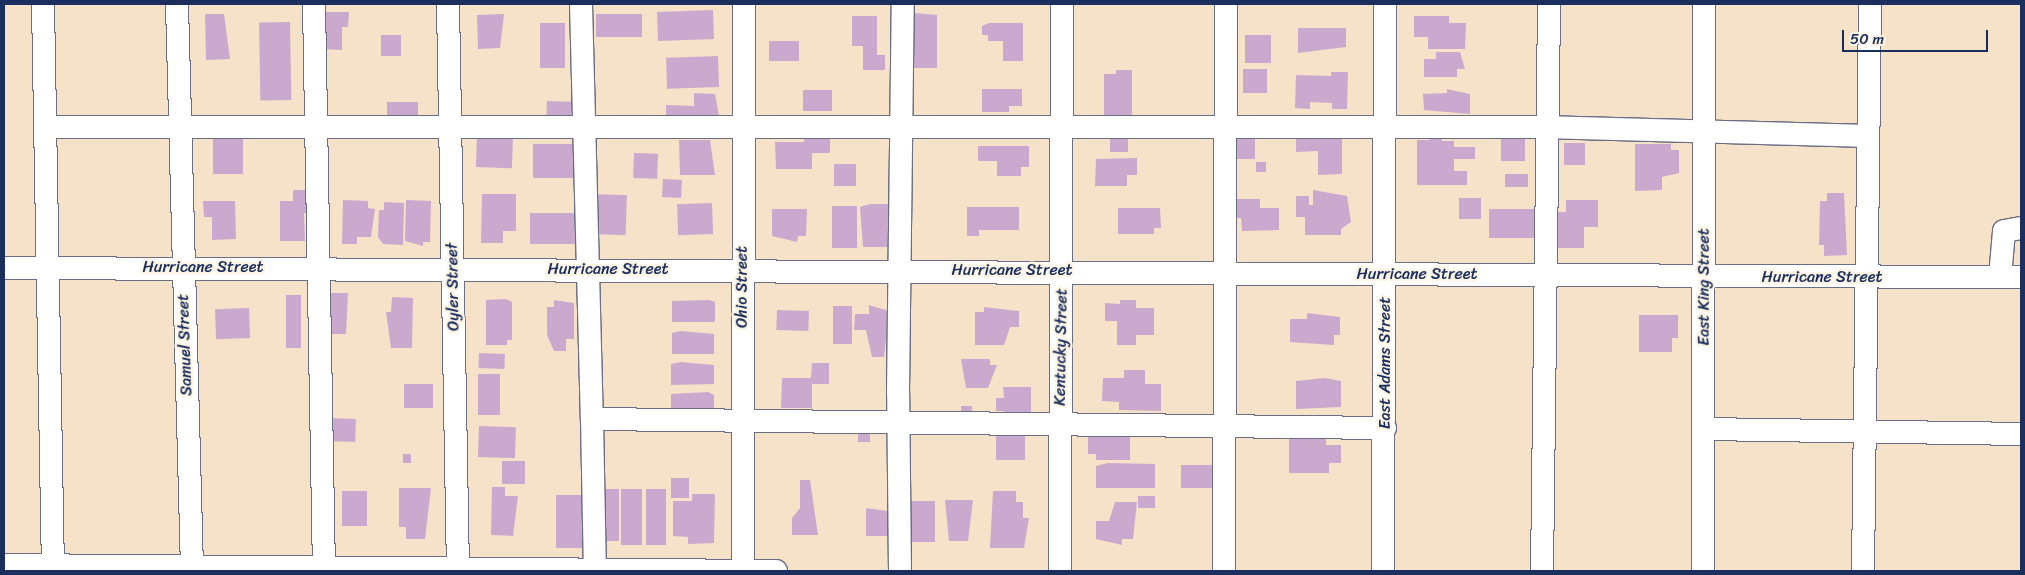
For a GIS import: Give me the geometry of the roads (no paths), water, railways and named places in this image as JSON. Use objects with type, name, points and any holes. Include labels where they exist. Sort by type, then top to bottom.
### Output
[{"type":"street","points":[[44,4],[46,268],[53,568]]},
{"type":"street","name":"Samuel Street","points":[[177,4],[192,569]]},
{"type":"street","points":[[314,4],[319,127],[324,569]]},
{"type":"street","name":"Oyler Street","points":[[448,4],[458,570]]},
{"type":"street","points":[[581,4],[582,127],[595,570]]},
{"type":"street","name":"Ohio Street","points":[[743,571],[741,270],[744,4]]},
{"type":"street","points":[[900,571],[898,424],[903,4]]},
{"type":"street","name":"Kentucky Street","points":[[1060,571],[1062,4]]},
{"type":"street","points":[[1224,571],[1226,4]]},
{"type":"street","name":"East Adams Street","points":[[1383,571],[1385,4]]},
{"type":"street","points":[[1542,571],[1544,127],[1549,4]]},
{"type":"street","name":"East King Street","points":[[1703,571],[1704,4]]},
{"type":"street","points":[[1862,571],[1866,430],[1865,277],[1870,4]]},
{"type":"street","points":[[45,127],[1226,127],[1384,130],[1544,127],[1868,136]]},
{"type":"street","points":[[2011,277],[2004,231],[2021,228]]},
{"type":"street","name":"Hurricane Street","points":[[4,268],[320,266],[453,269],[1062,270],[1385,274],[2011,277]]},
{"type":"street","points":[[592,419],[898,424],[1060,423],[1385,428]]},
{"type":"street","points":[[1704,429],[1866,430],[2021,434]]},
{"type":"street","points":[[4,565],[53,568],[776,571]]}]
